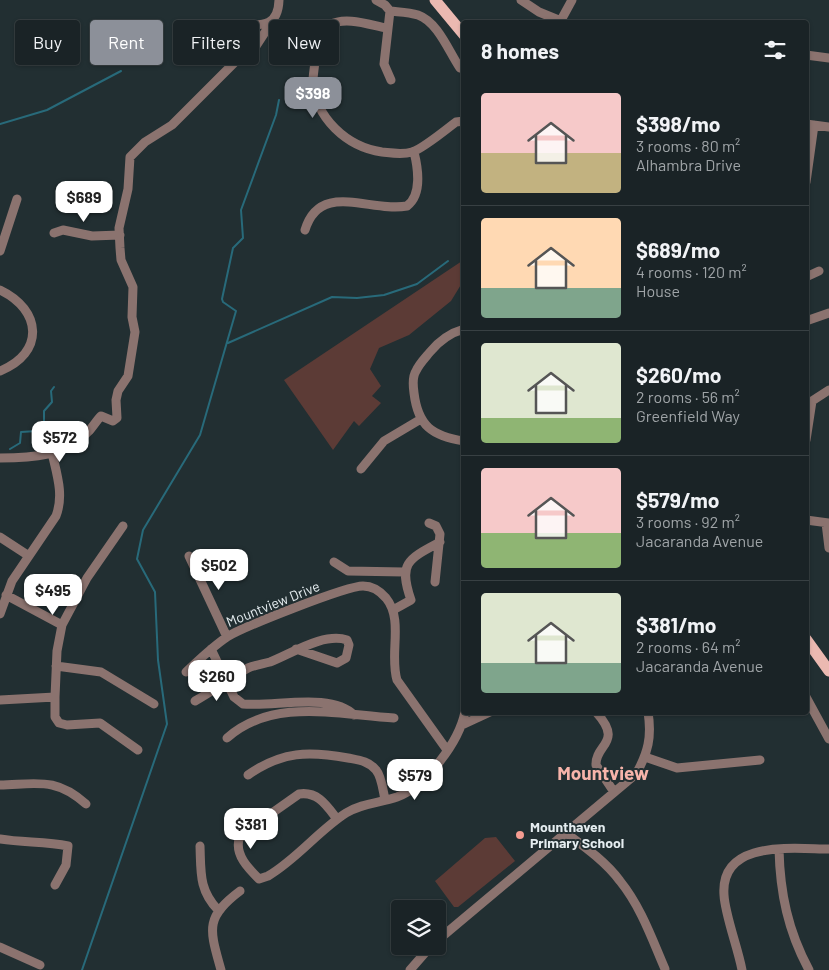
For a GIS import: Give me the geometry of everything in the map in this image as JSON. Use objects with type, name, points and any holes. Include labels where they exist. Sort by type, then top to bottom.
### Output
[{"type":"main road","points":[[435,0],[461,32]]},
{"type":"main road","points":[[809,643],[829,671]]},
{"type":"street","points":[[273,20],[277,12],[279,0]]},
{"type":"street","points":[[376,0],[385,5],[390,11],[420,16],[428,22],[435,29],[460,68]]},
{"type":"street","points":[[521,0],[539,12],[557,20]]},
{"type":"street","points":[[562,20],[572,0]]},
{"type":"street","points":[[390,11],[386,28],[384,64],[390,80]]},
{"type":"street","points":[[386,28],[344,22],[328,26],[322,32],[316,46],[313,80],[319,104],[329,122],[348,139],[373,150],[400,154],[414,152],[456,122],[461,121]]},
{"type":"street","points":[[0,458],[25,458],[52,453],[78,440],[98,418],[103,416],[113,421],[117,418],[116,400],[118,391],[128,376],[130,358],[134,346],[133,287],[121,260],[120,235],[130,174],[128,163],[133,151],[172,125],[241,56],[252,50],[269,26]]},
{"type":"street","points":[[809,55],[829,58]]},
{"type":"street","points":[[809,138],[810,124],[829,127]]},
{"type":"street","points":[[305,230],[312,213],[328,203],[341,202],[388,207],[407,206],[414,198],[417,189],[414,152]]},
{"type":"street","points":[[0,251],[17,200]]},
{"type":"street","points":[[54,234],[68,230],[92,236],[120,235]]},
{"type":"street","points":[[809,276],[819,271]]},
{"type":"street","points":[[0,290],[12,295],[28,312],[34,333],[29,350],[23,358],[0,371]]},
{"type":"street","points":[[809,320],[829,313]]},
{"type":"street","points":[[461,330],[444,338],[415,372],[413,380],[415,398],[421,419],[433,431],[446,438],[461,440]]},
{"type":"street","points":[[809,420],[812,401],[816,396],[829,390]]},
{"type":"street","points":[[361,468],[384,441],[421,419]]},
{"type":"street","points":[[0,614],[3,598],[56,516],[59,507],[59,487],[52,453]]},
{"type":"street","points":[[809,520],[827,523],[829,548]]},
{"type":"street","points":[[429,522],[440,530],[435,582]]},
{"type":"street","points":[[123,526],[87,578],[62,626],[56,666],[55,717],[59,723],[67,726],[100,723],[138,750]]},
{"type":"street","points":[[0,537],[29,556]]},
{"type":"street","points":[[440,542],[415,558],[404,572],[404,581],[411,600],[393,610],[393,668],[397,680],[447,750]]},
{"type":"street","points":[[189,556],[227,637]]},
{"type":"street","points":[[334,562],[348,571],[404,572]]},
{"type":"street","name":"Mountview Drive","points":[[186,672],[227,637],[352,588],[364,586],[379,591],[393,610]]},
{"type":"street","points":[[3,598],[62,626]]},
{"type":"street","points":[[195,701],[249,668],[271,662],[296,649],[341,638],[346,640],[348,645],[346,658],[337,663],[296,649]]},
{"type":"street","points":[[211,649],[234,697],[243,704],[329,703],[344,707],[354,716]]},
{"type":"street","points":[[56,666],[101,672],[154,704]]},
{"type":"street","points":[[0,700],[56,697]]},
{"type":"street","points":[[809,702],[829,739]]},
{"type":"street","points":[[227,738],[253,720],[282,712],[326,712],[354,716],[394,718]]},
{"type":"street","points":[[337,819],[325,803],[316,796],[307,793],[299,794],[245,832],[239,839],[239,852],[249,869],[259,878],[268,876],[337,819],[361,806],[385,800],[410,790],[439,760],[457,736],[462,725],[464,715]]},
{"type":"street","points":[[462,725],[484,715]]},
{"type":"street","points":[[598,715],[604,723],[608,736],[607,744],[597,758],[596,765],[614,792]]},
{"type":"street","points":[[446,933],[636,774],[646,757],[651,736],[648,715]]},
{"type":"street","points":[[436,736],[457,736]]},
{"type":"street","points":[[436,736],[439,760]]},
{"type":"street","points":[[248,775],[285,756],[299,754],[322,754],[362,761],[372,766],[378,774],[385,800]]},
{"type":"street","points":[[646,757],[676,768],[760,760]]},
{"type":"street","points":[[0,785],[57,784],[75,794],[86,804]]},
{"type":"street","points":[[566,833],[600,859],[620,880],[639,908],[665,970]]},
{"type":"street","points":[[0,839],[20,843],[51,843],[68,846],[66,865],[55,885]]},
{"type":"street","points":[[200,846],[201,871],[207,898],[218,910]]},
{"type":"street","points":[[779,849],[780,879],[786,916],[809,970]]},
{"type":"street","points":[[742,970],[724,895],[726,878],[736,863],[747,854],[758,850],[829,849]]},
{"type":"street","points":[[221,970],[212,931],[218,910],[240,891]]},
{"type":"street","points":[[0,947],[40,965]]},
{"type":"street","points":[[410,970],[423,955]]},
{"type":"shaded area","points":[[461,262],[461,285],[451,301],[409,335],[379,348],[370,369],[381,386],[372,396],[381,403],[359,426],[354,421],[333,450],[284,380]]},
{"type":"shaded area","points":[[496,837],[515,861],[458,907],[454,907],[435,881],[485,838]]},
{"type":"waterway","points":[[0,124],[47,110],[121,71]]},
{"type":"waterway","points":[[82,970],[167,724],[158,660],[155,592],[137,559],[143,530],[200,435],[236,311],[223,302],[222,299],[233,248],[243,238],[241,210],[276,115],[279,100]]},
{"type":"waterway","points":[[228,343],[332,297],[357,298],[384,295],[417,284],[448,261]]},
{"type":"waterway","points":[[10,449],[20,443],[21,432],[37,431],[44,421],[44,411],[52,402],[51,391],[54,387]]},
{"type":"place","name":"Mounthaven Primary School","points":[[520,835]]},
{"type":"district","name":"Mountview","points":[[603,773]]}]
